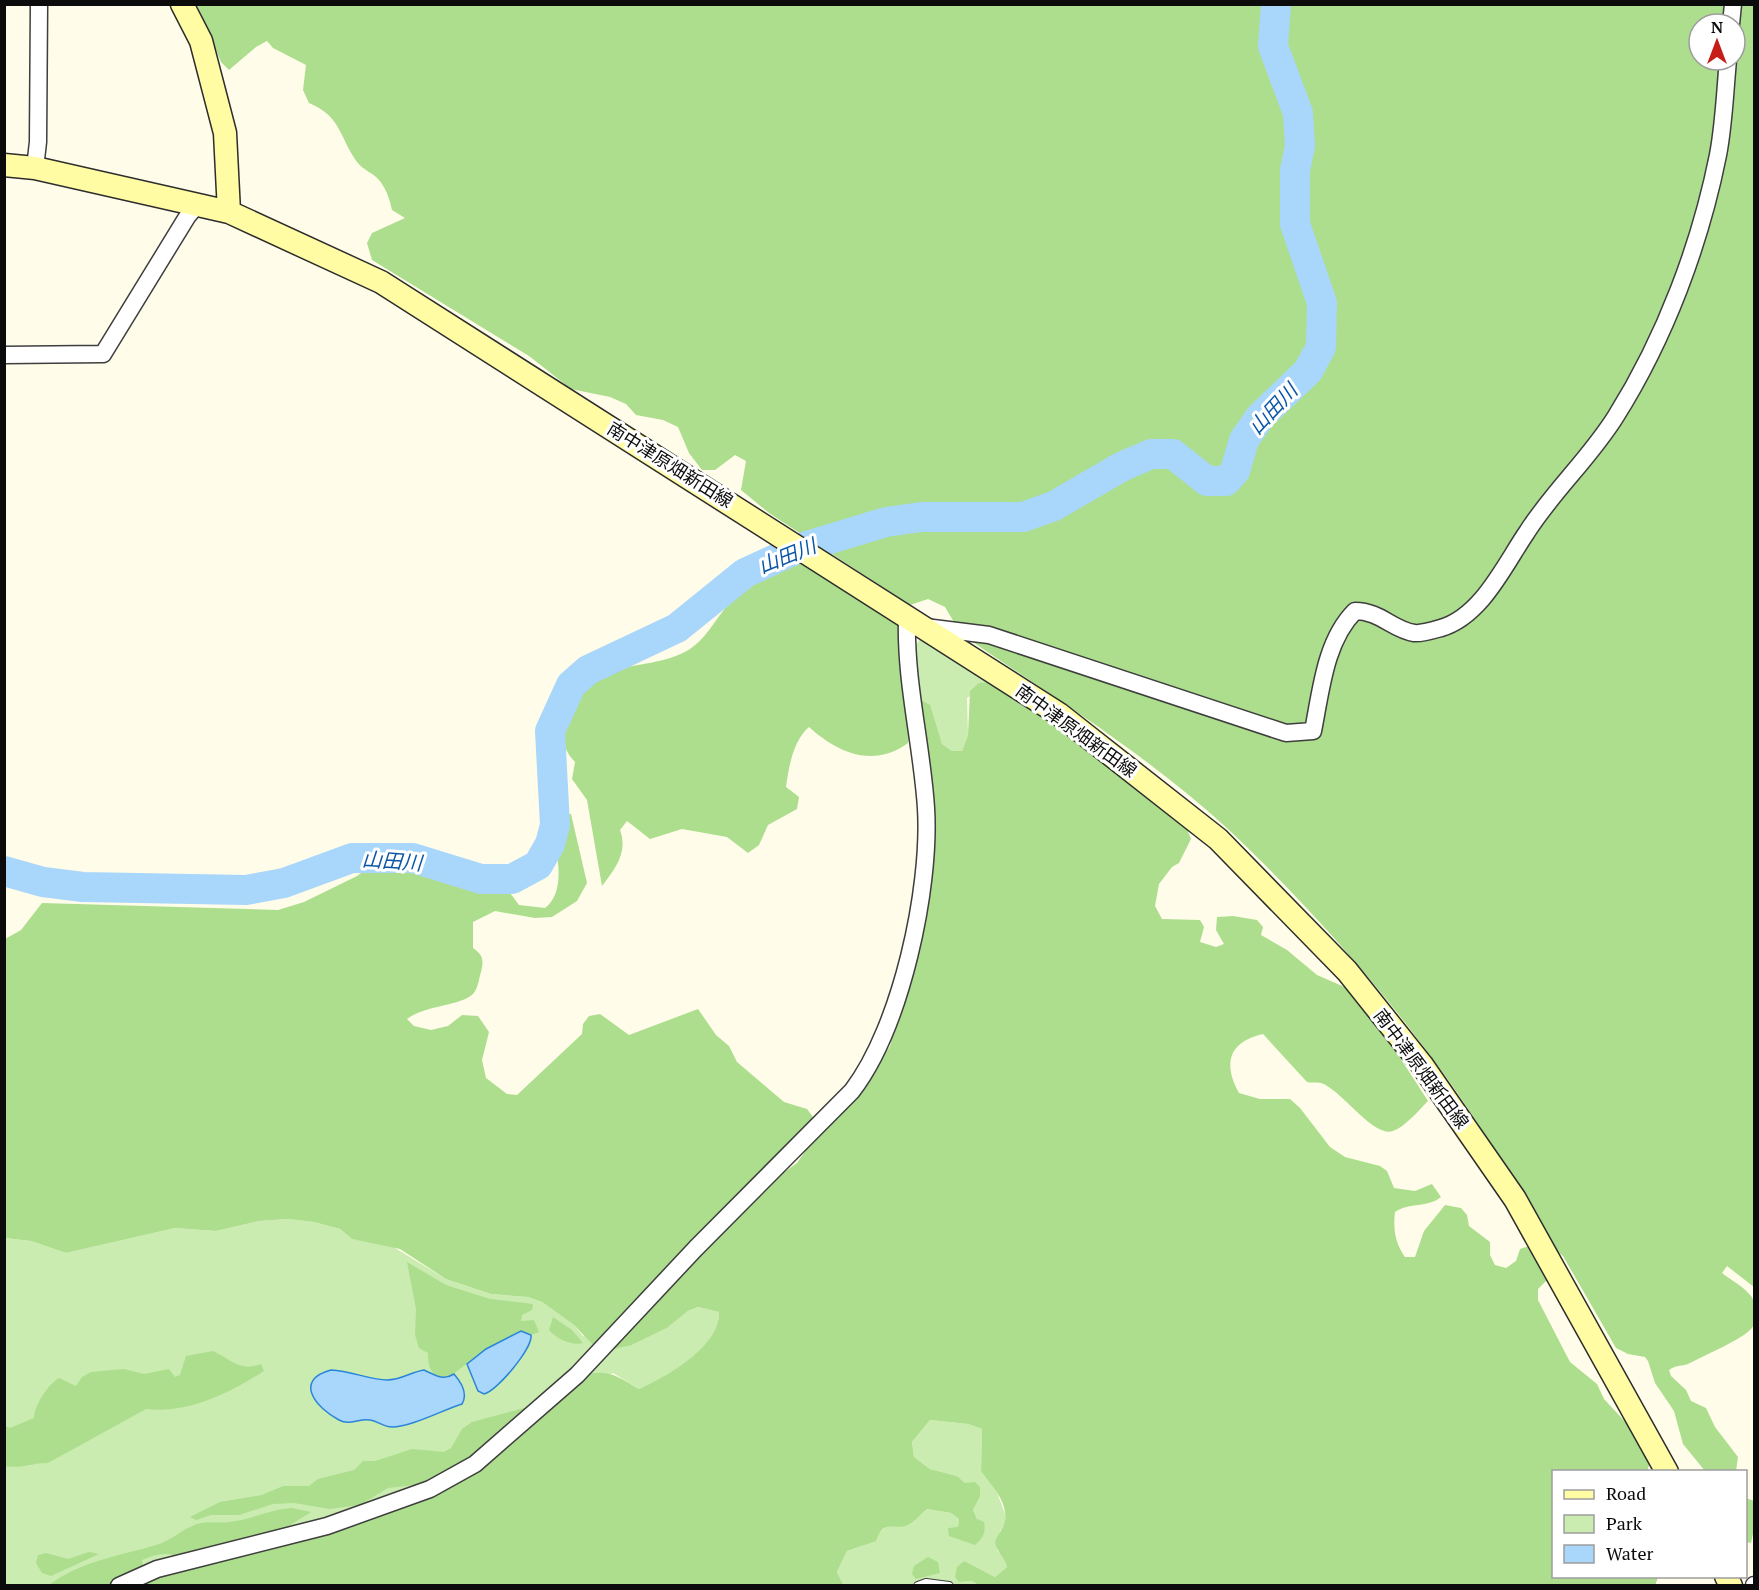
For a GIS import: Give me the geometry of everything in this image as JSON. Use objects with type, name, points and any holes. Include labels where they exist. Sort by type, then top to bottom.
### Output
[{"type":"main road","points":[[182,4],[201,41],[225,133],[229,212]]},
{"type":"main road","name":"南中津原畑新田線","points":[[4,165],[34,168],[229,212],[381,282],[1059,714],[1218,839],[1347,971],[1422,1065],[1515,1199],[1666,1470]]},
{"type":"street","points":[[34,168],[38,142],[39,4]]},
{"type":"street","points":[[119,1586],[157,1569],[327,1526],[430,1489],[475,1464],[576,1375],[696,1248],[852,1091],[864,1075],[896,1001],[911,948],[926,868],[926,807],[906,652],[914,622],[989,635],[1286,733],[1313,731],[1324,676],[1341,625],[1355,611],[1368,611],[1414,633],[1443,628],[1465,614],[1495,585],[1533,523],[1615,417],[1658,335],[1677,292],[1701,224],[1718,154],[1727,72]]},
{"type":"street","points":[[4,355],[104,354],[187,217],[197,205]]},
{"type":"lane","points":[[918,1586],[926,1583],[949,1586]]},
{"type":"green space","points":[[197,5],[1754,5],[1754,1287],[1727,1266],[1722,1273],[1751,1296],[1755,1316],[1752,1328],[1741,1337],[1690,1363],[1669,1370],[1671,1376],[1686,1390],[1691,1401],[1706,1408],[1715,1427],[1738,1457],[1736,1470],[1704,1470],[1683,1444],[1674,1411],[1655,1383],[1648,1361],[1645,1357],[1628,1354],[1616,1348],[1563,1256],[1555,1250],[1479,1126],[1430,1055],[1334,938],[1228,829],[1132,751],[961,634],[945,607],[928,599],[910,605],[769,513],[741,490],[746,461],[735,455],[715,470],[702,470],[689,453],[678,427],[663,420],[636,415],[626,404],[610,397],[571,389],[529,356],[372,260],[367,243],[372,233],[405,218],[392,210],[381,183],[357,162],[334,121],[309,103],[303,90],[306,65],[273,48],[267,41],[256,47],[229,70],[221,62]]},
{"type":"green space","points":[[794,556],[901,624],[912,724],[908,743],[895,751],[868,756],[843,750],[809,727],[795,747],[786,787],[799,797],[797,809],[768,825],[759,845],[748,853],[727,837],[682,829],[650,839],[627,821],[620,830],[622,853],[612,873],[602,886],[587,800],[572,779],[575,762],[566,750],[562,736],[563,722],[568,709],[576,696],[598,677],[621,668],[671,658],[690,649],[747,586],[764,573]]},
{"type":"green space","points":[[921,637],[991,682],[967,698],[968,735],[962,751],[952,751],[942,744],[916,697],[910,655]]},
{"type":"green space","points":[[991,682],[1108,763],[1186,827],[1191,839],[1179,863],[1172,867],[1159,884],[1155,906],[1162,919],[1200,920],[1204,927],[1200,942],[1216,947],[1224,944],[1216,930],[1217,917],[1233,916],[1257,920],[1263,927],[1261,935],[1287,950],[1317,975],[1349,989],[1395,1050],[1428,1101],[1407,1122],[1393,1131],[1385,1131],[1367,1121],[1329,1087],[1321,1083],[1307,1082],[1263,1034],[1242,1043],[1236,1049],[1230,1064],[1231,1073],[1239,1093],[1260,1099],[1290,1099],[1300,1108],[1330,1147],[1345,1157],[1380,1166],[1387,1171],[1394,1188],[1415,1191],[1432,1184],[1441,1197],[1430,1203],[1407,1207],[1395,1212],[1396,1236],[1405,1257],[1415,1257],[1424,1231],[1445,1205],[1461,1208],[1467,1215],[1469,1226],[1490,1242],[1490,1255],[1495,1265],[1506,1268],[1516,1261],[1520,1249],[1529,1246],[1547,1280],[1538,1289],[1538,1300],[1570,1362],[1597,1384],[1604,1399],[1631,1428],[1650,1463],[1647,1470],[1552,1470],[1552,1578],[1658,1578],[1655,1586],[980,1586],[972,1581],[959,1582],[955,1577],[957,1567],[964,1561],[995,1577],[1007,1567],[995,1542],[1004,1523],[1004,1507],[998,1494],[981,1471],[982,1429],[968,1424],[930,1420],[912,1442],[914,1457],[930,1469],[957,1476],[965,1483],[975,1482],[980,1487],[980,1496],[973,1510],[977,1519],[984,1522],[983,1535],[975,1545],[949,1536],[948,1528],[958,1527],[959,1519],[951,1513],[927,1509],[908,1525],[885,1527],[876,1541],[847,1551],[837,1572],[843,1584],[849,1585],[130,1586],[432,1492],[580,1376],[598,1373],[611,1374],[639,1389],[677,1368],[702,1348],[717,1325],[719,1312],[698,1307],[688,1311],[667,1328],[632,1345],[609,1350],[765,1186],[797,1163],[824,1125],[872,1075],[890,1046],[927,885],[916,697],[930,705],[942,744],[952,751],[962,751],[968,735],[970,691],[979,683]]},
{"type":"green space","points":[[571,814],[587,883],[577,901],[552,917],[535,918],[495,911],[473,922],[473,948],[479,953],[482,961],[475,992],[460,1001],[423,1011],[407,1019],[414,1026],[431,1030],[448,1026],[462,1015],[478,1016],[489,1032],[482,1060],[486,1078],[507,1094],[517,1095],[582,1034],[583,1024],[589,1016],[600,1014],[629,1035],[698,1009],[716,1035],[729,1046],[737,1062],[784,1102],[807,1109],[816,1121],[595,1347],[574,1325],[542,1302],[528,1297],[491,1294],[446,1279],[400,1249],[352,1239],[340,1229],[314,1222],[288,1219],[259,1221],[216,1231],[175,1228],[66,1253],[31,1241],[5,1238],[5,939],[21,930],[42,903],[278,910],[304,902],[357,876],[364,871],[362,855],[375,851],[459,864],[507,889],[519,905],[545,908],[552,900],[558,880],[557,856],[551,824],[553,819]]},
{"type":"green space","points":[[288,1219],[314,1222],[340,1229],[352,1239],[390,1245],[446,1279],[491,1294],[528,1297],[542,1302],[574,1325],[583,1336],[632,1345],[667,1328],[688,1311],[698,1307],[719,1312],[717,1325],[702,1349],[663,1377],[639,1389],[613,1373],[434,1483],[362,1509],[142,1571],[107,1585],[5,1585],[4,1238],[31,1241],[66,1253],[175,1228],[216,1231],[259,1221]]},
{"type":"green space","points":[[407,1262],[446,1285],[490,1299],[533,1304],[532,1310],[522,1315],[521,1321],[534,1320],[539,1332],[531,1335],[521,1331],[486,1349],[448,1378],[434,1374],[428,1353],[419,1348],[415,1335],[416,1309]]},
{"type":"green space","points":[[553,1317],[572,1330],[583,1343],[569,1343],[552,1333],[549,1330]]},
{"type":"green space","points":[[213,1351],[242,1366],[261,1364],[264,1371],[223,1394],[193,1405],[162,1410],[146,1409],[48,1463],[17,1467],[5,1466],[5,1426],[10,1428],[34,1418],[42,1396],[59,1378],[76,1386],[82,1377],[91,1372],[124,1369],[144,1374],[169,1369],[175,1377],[180,1375],[186,1356]]},
{"type":"green space","points":[[524,1408],[535,1408],[496,1442],[434,1483],[388,1488],[360,1505],[330,1509],[294,1503],[273,1504],[239,1515],[211,1515],[196,1520],[190,1517],[220,1502],[262,1495],[283,1486],[309,1486],[318,1479],[354,1470],[363,1461],[375,1461],[412,1449],[444,1452],[451,1448],[462,1429],[472,1422]]},
{"type":"green space","points":[[930,1420],[968,1424],[982,1429],[981,1471],[995,1487],[1005,1514],[1005,1523],[1000,1531],[997,1550],[1005,1559],[1007,1567],[995,1577],[963,1561],[959,1582],[972,1581],[980,1586],[843,1584],[837,1572],[847,1551],[862,1546],[887,1526],[908,1525],[927,1509],[951,1513],[959,1519],[958,1527],[950,1536],[977,1519],[973,1510],[979,1496],[957,1476],[930,1469],[914,1457],[912,1442]]},
{"type":"green space","points":[[1747,1498],[1754,1501],[1754,1529],[1751,1543],[1747,1542]]},
{"type":"green space","points":[[292,1508],[311,1512],[281,1531],[182,1560],[167,1554],[147,1558],[142,1560],[144,1569],[142,1571],[107,1585],[48,1586],[86,1565],[161,1543],[197,1524],[237,1521]]},
{"type":"green space","points":[[89,1552],[99,1554],[51,1576],[42,1573],[36,1563],[38,1555],[46,1553],[68,1559]]},
{"type":"green space","points":[[928,1557],[938,1562],[940,1573],[916,1579],[912,1574],[914,1566]]},
{"type":"water","points":[[521,1331],[531,1335],[520,1359],[490,1391],[484,1394],[478,1391],[467,1364],[486,1349]]},
{"type":"water","points":[[331,1370],[387,1380],[424,1370],[443,1377],[454,1374],[463,1388],[464,1400],[462,1404],[400,1426],[389,1427],[370,1420],[343,1422],[323,1409],[312,1394],[313,1380]]},
{"type":"waterway","name":"山田川","points":[[4,871],[43,882],[83,887],[246,890],[284,883],[352,858],[413,858],[481,879],[512,879],[538,865],[550,844],[555,825],[550,731],[571,685],[588,670],[677,628],[745,573],[797,549],[886,522],[921,517],[1023,517],[1054,506],[1121,467],[1151,454],[1173,454],[1207,481],[1226,481],[1235,471],[1244,440],[1260,417],[1308,371],[1321,347],[1322,303],[1295,224],[1295,170],[1300,146],[1298,113],[1273,46],[1276,4]]}]
